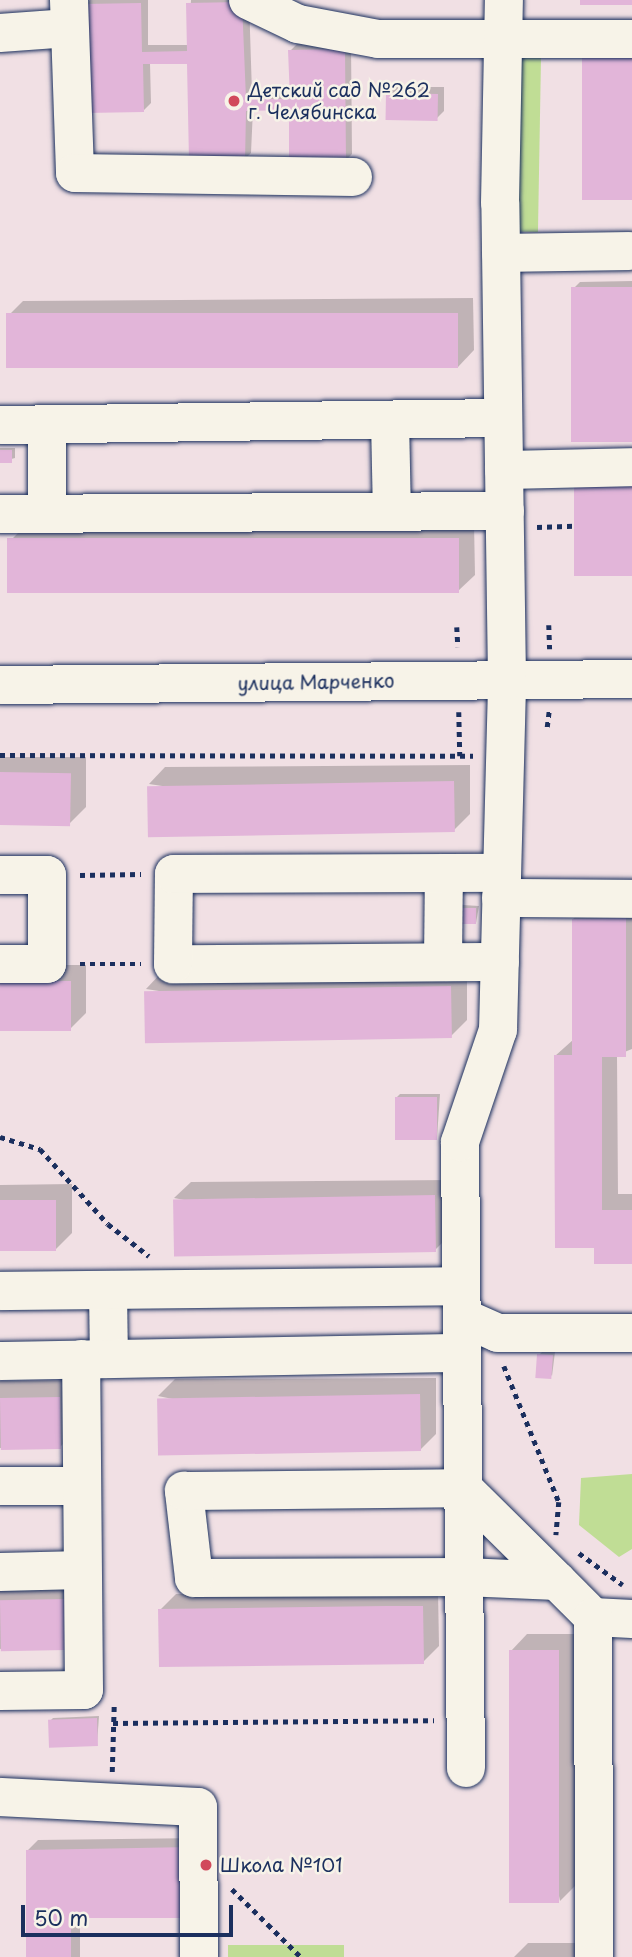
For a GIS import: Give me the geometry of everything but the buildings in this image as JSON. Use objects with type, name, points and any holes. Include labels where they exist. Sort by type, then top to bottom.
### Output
[{"type":"street","points":[[248,0],[298,24],[378,39],[504,18],[632,14]]},
{"type":"street","points":[[0,33],[69,14],[75,173],[353,177]]},
{"type":"street","points":[[504,18],[632,39]]},
{"type":"street","points":[[466,1768],[460,1142],[498,1030],[508,680],[500,253],[504,18]]},
{"type":"street","points":[[500,253],[629,251]]},
{"type":"street","points":[[0,425],[503,418]]},
{"type":"street","points":[[390,420],[392,512]]},
{"type":"street","points":[[47,425],[47,514]]},
{"type":"street","points":[[504,470],[632,467]]},
{"type":"street","points":[[0,514],[505,511]]},
{"type":"street","name":"улица Марченко","points":[[0,685],[632,679]]},
{"type":"street","points":[[443,962],[444,873]]},
{"type":"street","points":[[500,962],[173,964],[174,874],[444,873],[502,885],[632,899]]},
{"type":"street","points":[[0,875],[47,875],[47,964],[0,964]]},
{"type":"street","points":[[0,1291],[192,1289],[462,1319],[498,1333],[632,1333]]},
{"type":"street","points":[[0,1691],[84,1690],[82,1486],[95,1359],[108,1290]]},
{"type":"street","points":[[0,1361],[95,1359],[462,1319]]},
{"type":"street","points":[[0,1486],[82,1486]]},
{"type":"street","points":[[557,1581],[464,1577],[194,1578],[184,1491],[463,1488],[593,1616],[632,1619]]},
{"type":"street","points":[[0,1572],[82,1570]]},
{"type":"street","points":[[593,1616],[594,1957]]},
{"type":"street","points":[[0,1797],[198,1807],[199,1957]]},
{"type":"path","points":[[0,755],[506,757]]},
{"type":"path","points":[[47,875],[174,874]]},
{"type":"path","points":[[47,964],[173,964]]},
{"type":"path","points":[[0,1137],[40,1149],[108,1224],[192,1289]]},
{"type":"path","points":[[498,1333],[499,1354],[559,1502],[556,1536],[632,1592]]},
{"type":"path","points":[[112,1801],[114,1700]]},
{"type":"path","points":[[113,1723],[465,1719]]},
{"type":"path","points":[[225,1877],[238,1898],[301,1957]]},
{"type":"green space","points":[[515,58],[541,58],[538,232],[512,232]]},
{"type":"green space","points":[[632,1474],[632,1549],[619,1557],[579,1525],[581,1478]]},
{"type":"green space","points":[[228,1945],[344,1945],[344,1957],[228,1957]]},
{"type":"place","name":"Детский сад №262 г. Челябинска","points":[[234,101]]},
{"type":"place","name":"Школа №101","points":[[206,1865]]}]
